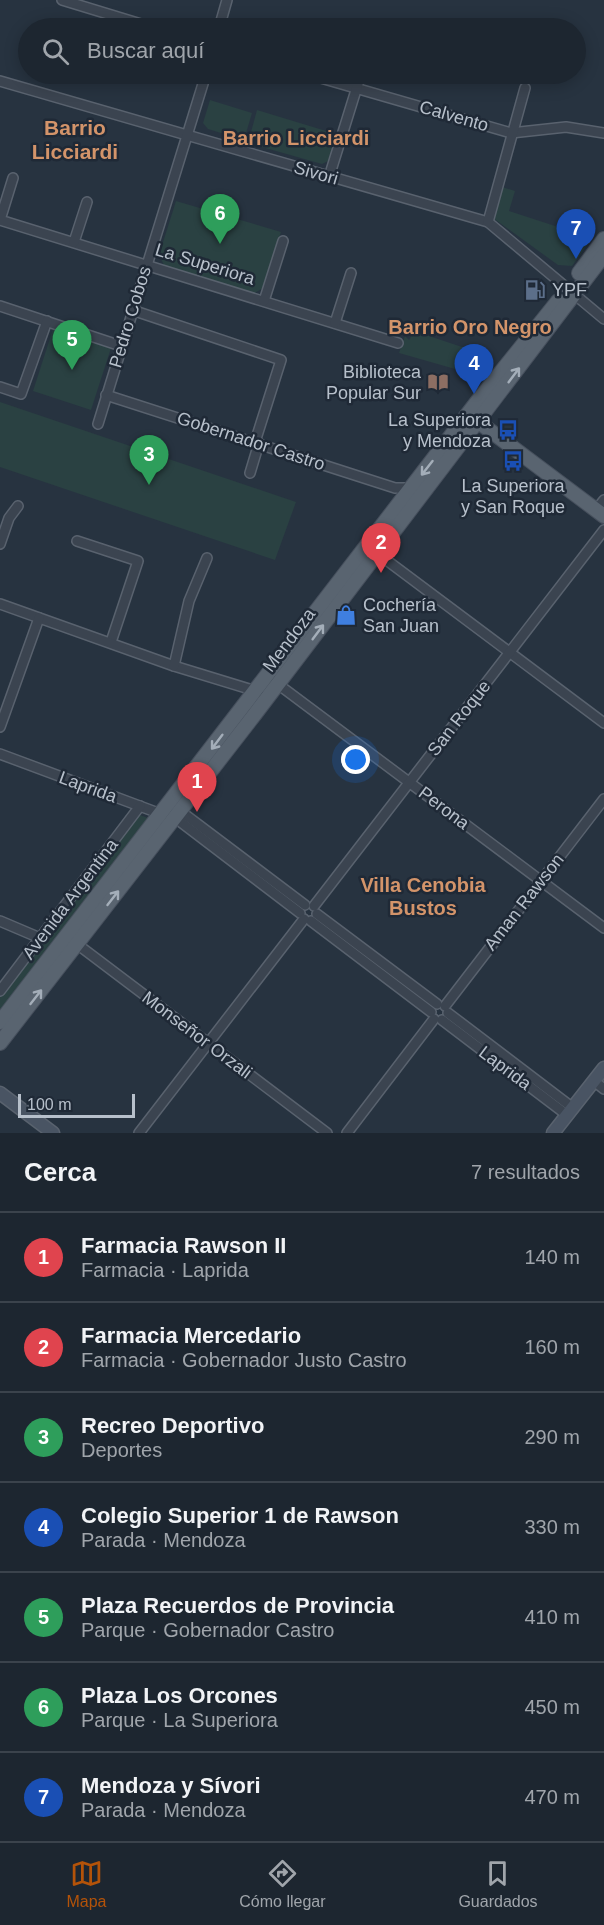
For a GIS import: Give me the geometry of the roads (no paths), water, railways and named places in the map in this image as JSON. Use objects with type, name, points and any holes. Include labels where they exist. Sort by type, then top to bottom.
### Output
[{"type":"main road","name":"Mendoza","points":[[276,684],[279,661],[372,550],[408,515],[474,418],[571,291],[604,239]]},
{"type":"main road","name":"Mendoza","points":[[571,291],[604,255]]},
{"type":"main road","name":"Mendoza","points":[[0,1022],[178,815],[255,714],[372,550],[401,501],[474,418]]},
{"type":"main road","points":[[474,418],[601,509]]},
{"type":"main road","name":"Mendoza","points":[[0,1043],[161,814],[253,693],[276,684]]},
{"type":"street","points":[[62,0],[121,18]]},
{"type":"street","points":[[222,18],[227,0]]},
{"type":"street","name":"Sivori","points":[[0,81],[488,222],[604,319]]},
{"type":"street","name":"Pedro Cobos","points":[[98,424],[203,84]]},
{"type":"street","name":"Calvento","points":[[343,84],[511,133],[566,127],[604,133]]},
{"type":"street","points":[[329,177],[358,84]]},
{"type":"street","points":[[488,222],[525,88]]},
{"type":"street","points":[[0,220],[12,178]]},
{"type":"street","points":[[74,243],[87,202]]},
{"type":"street","name":"La Superiora","points":[[0,220],[398,343]]},
{"type":"street","points":[[264,302],[283,241]]},
{"type":"street","points":[[335,323],[351,273]]},
{"type":"street","points":[[0,306],[121,346]]},
{"type":"street","points":[[132,310],[281,360],[250,473]]},
{"type":"street","points":[[0,387],[21,394],[47,321]]},
{"type":"street","name":"Gobernador Castro","points":[[106,395],[395,488],[428,488]]},
{"type":"street","points":[[395,488],[408,515]]},
{"type":"street","points":[[0,544],[9,518],[18,506]]},
{"type":"street","name":"San Roque","points":[[139,1133],[604,530]]},
{"type":"street","points":[[77,541],[138,561],[111,642]]},
{"type":"street","points":[[372,550],[604,723]]},
{"type":"street","points":[[174,666],[189,601],[207,558]]},
{"type":"street","points":[[0,604],[253,693],[255,714]]},
{"type":"street","points":[[0,727],[39,618]]},
{"type":"street","name":"Perona","points":[[276,684],[604,928]]},
{"type":"street","name":"Laprida","points":[[0,754],[161,814],[187,816],[308,913],[570,1111]]},
{"type":"street","name":"Aman Rawson","points":[[347,1133],[604,799]]},
{"type":"street","name":"Avenida Argentina","points":[[0,991],[140,806]]},
{"type":"street","points":[[0,921],[40,938]]},
{"type":"street","name":"Monseñor Orzali","points":[[72,940],[327,1133]]},
{"type":"street","points":[[553,1133],[570,1111],[599,1085],[604,1068]]},
{"type":"street","points":[[0,1093],[52,1133]]},
{"type":"place","name":"Plaza Los Orcones","points":[[220,244]]},
{"type":"place","name":"Mendoza y Sívori","points":[[576,259]]},
{"type":"place","name":"YPF","points":[[535,290]]},
{"type":"place","name":"Plaza Recuerdos de Provincia","points":[[72,370]]},
{"type":"place","name":"Biblioteca Popular Sur","points":[[438,382]]},
{"type":"place","name":"Colegio Superior 1 de Rawson","points":[[474,394]]},
{"type":"place","name":"La Superiora y Mendoza","points":[[508,430]]},
{"type":"place","name":"La Superiora y San Roque","points":[[513,461]]},
{"type":"place","name":"Recreo Deportivo","points":[[149,485]]},
{"type":"place","name":"Farmacia Mercedario","points":[[381,573]]},
{"type":"place","name":"Cochería San Juan","points":[[346,615]]},
{"type":"place","name":"Farmacia Rawson II","points":[[197,812]]},
{"type":"district","name":"Barrio Licciardi","points":[[296,138]]},
{"type":"district","name":"Barrio Licciardi","points":[[75,139]]},
{"type":"district","name":"Barrio Oro Negro","points":[[470,327]]},
{"type":"district","name":"Villa Cenobia Bustos","points":[[423,896]]}]
